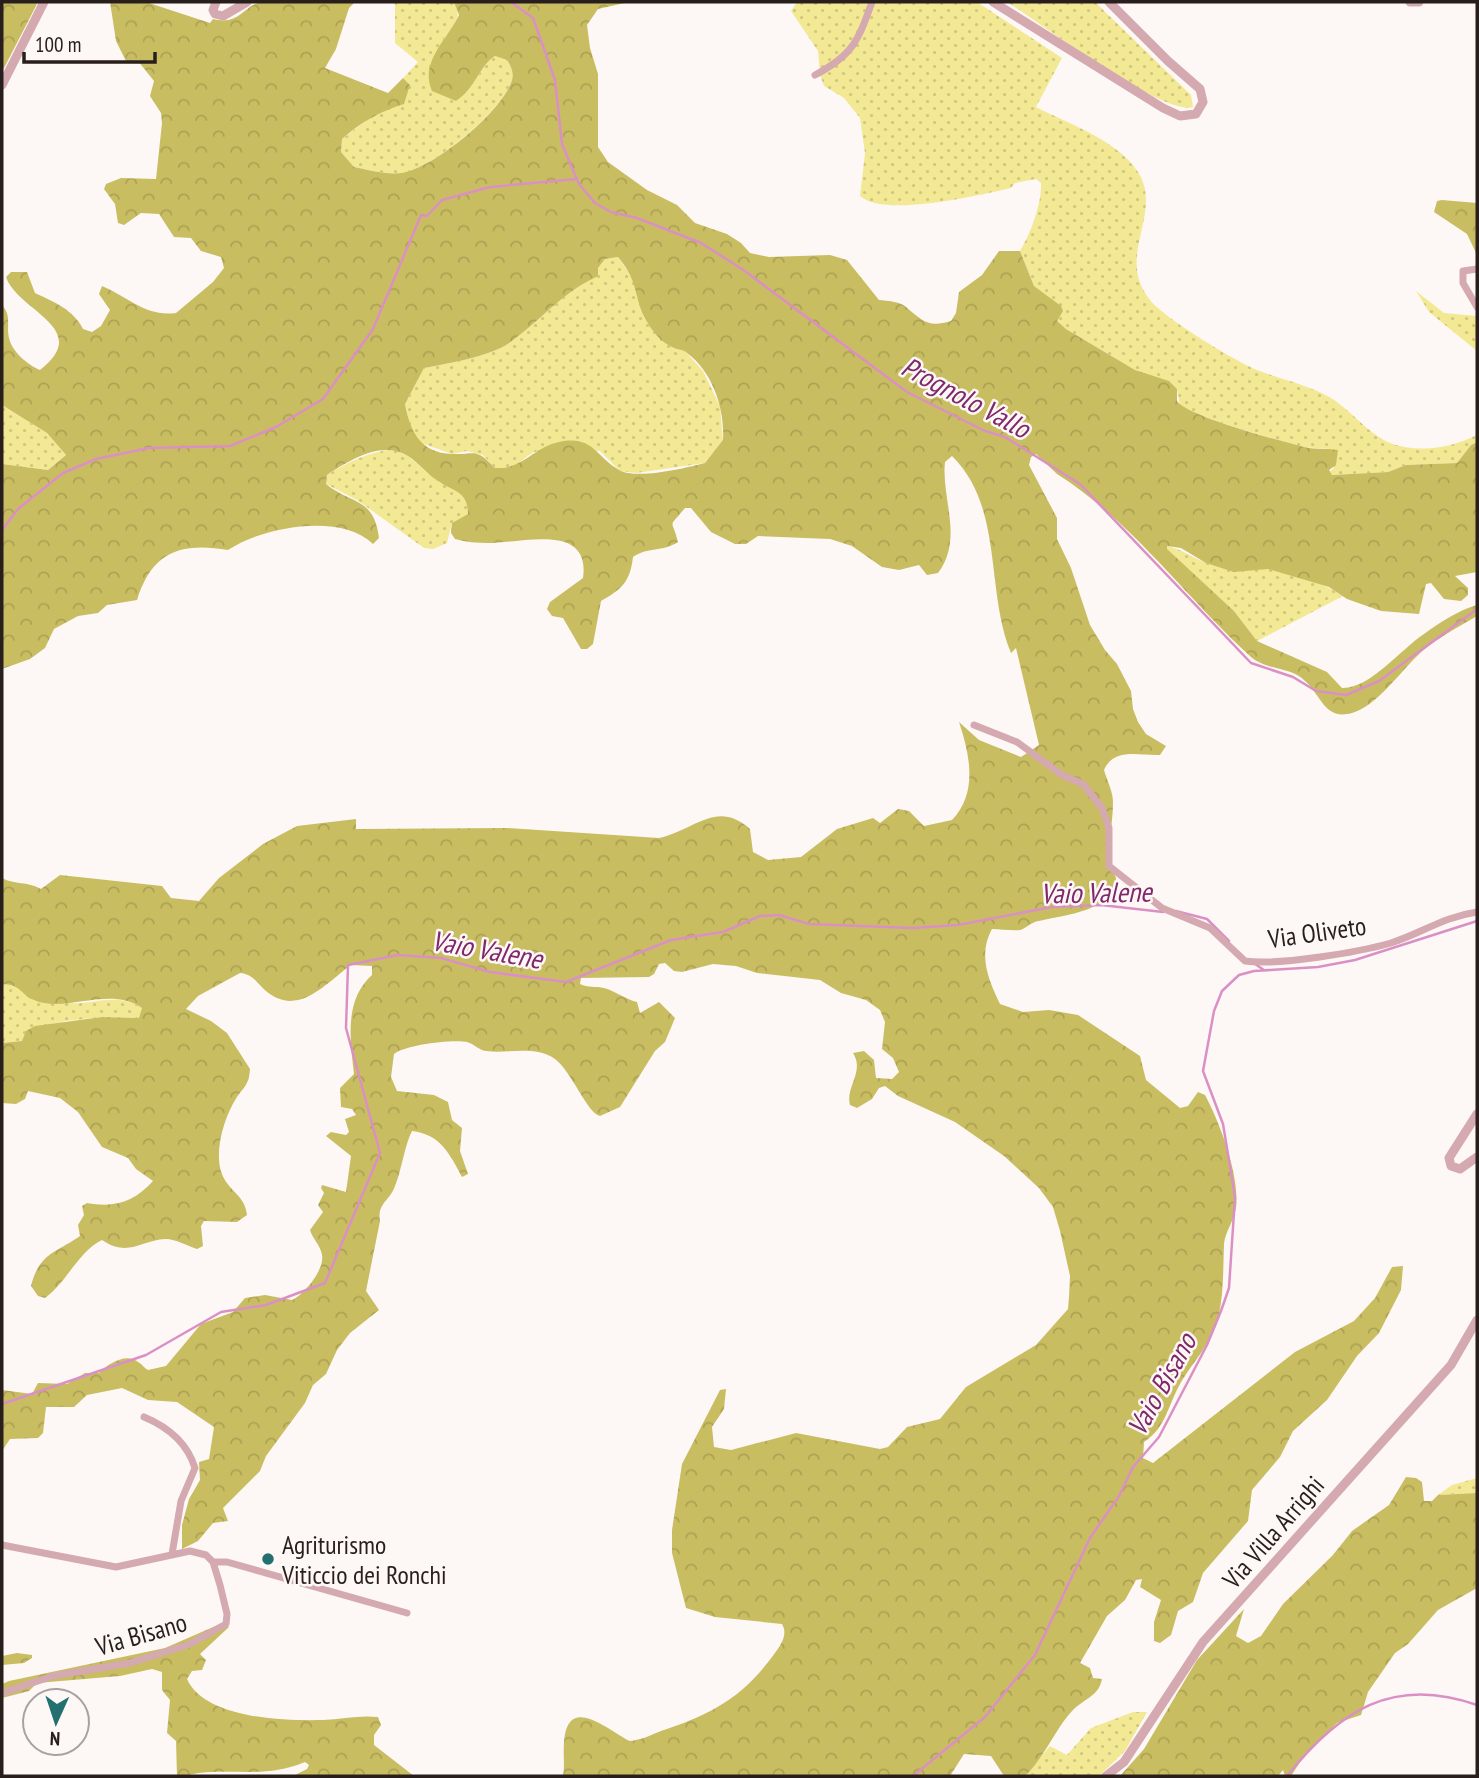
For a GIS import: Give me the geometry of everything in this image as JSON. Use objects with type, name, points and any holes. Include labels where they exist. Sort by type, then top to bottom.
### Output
[{"type":"street","points":[[2,85],[44,2]]},
{"type":"street","points":[[216,2],[213,10],[215,14],[223,16],[247,2]]},
{"type":"street","points":[[815,75],[841,62],[854,45],[872,2]]},
{"type":"street","points":[[993,2],[1163,108],[1180,116],[1196,114],[1203,102],[1200,89],[1167,61],[1109,2]]},
{"type":"street","points":[[1410,2],[1419,2]]},
{"type":"street","points":[[1477,270],[1463,271],[1463,283],[1477,307]]},
{"type":"street","name":"Via Oliveto","points":[[974,725],[1017,742],[1062,775],[1083,785],[1102,808],[1108,828],[1109,866],[1118,876],[1162,908],[1210,928],[1245,961],[1286,961],[1390,943],[1452,916],[1477,912]]},
{"type":"street","points":[[1477,1114],[1449,1158],[1451,1166],[1460,1169],[1477,1157]]},
{"type":"street","name":"Via Villa Arrighi","points":[[1106,1776],[1124,1762],[1203,1642],[1451,1366],[1477,1320]]},
{"type":"street","points":[[144,1417],[171,1431],[191,1455],[195,1468],[181,1501],[172,1554]]},
{"type":"street","points":[[2,1545],[116,1567],[190,1551],[206,1555],[213,1562],[227,1562],[407,1613]]},
{"type":"street","name":"Via Bisano","points":[[2,1693],[53,1676],[130,1663],[218,1631],[226,1624],[227,1614],[213,1562]]},
{"type":"shaded area","points":[[393,2],[454,2],[458,11],[457,21],[444,38],[456,101],[495,56],[507,60],[513,75],[506,92],[495,106],[465,136],[431,161],[402,173],[354,167],[341,152],[342,139],[372,116],[387,110],[410,85],[403,78],[418,62],[395,43]]},
{"type":"shaded area","points":[[797,2],[977,2],[1062,58],[1036,107],[1109,144],[1133,165],[1141,177],[1146,208],[1137,253],[1137,269],[1141,284],[1158,308],[1200,338],[1247,365],[1331,398],[1372,432],[1390,443],[1410,448],[1430,448],[1458,443],[1477,435],[1477,442],[1471,445],[1457,463],[1406,465],[1388,472],[1332,475],[1328,473],[1334,468],[1329,449],[1300,447],[1218,422],[1180,406],[1177,389],[1135,370],[1057,322],[1057,316],[1034,286],[1020,251],[1038,209],[1041,183],[1036,179],[1015,183],[1011,188],[933,203],[889,205],[872,202],[860,196],[865,153],[860,118],[844,98],[824,86],[818,51],[791,11]]},
{"type":"shaded area","points":[[1007,2],[1095,2],[1191,95],[1193,107],[1178,106],[1130,83]]},
{"type":"shaded area","points":[[618,257],[634,280],[642,309],[673,347],[685,351],[703,371],[720,406],[723,441],[705,463],[636,473],[620,471],[600,451],[554,450],[533,453],[511,467],[495,468],[483,455],[467,451],[452,454],[418,442],[411,431],[405,404],[424,368],[470,359],[503,347],[573,290],[597,276],[598,268],[605,259]]},
{"type":"shaded area","points":[[1416,291],[1444,313],[1477,316],[1477,351],[1429,312]]},
{"type":"shaded area","points":[[2,405],[47,433],[66,455],[48,470],[2,464]]},
{"type":"shaded area","points":[[394,449],[408,456],[439,482],[462,494],[468,502],[469,514],[452,523],[447,543],[433,549],[424,548],[357,500],[326,484],[327,475],[343,466],[367,455]]},
{"type":"shaded area","points":[[1167,546],[1222,567],[1295,574],[1343,596],[1257,641],[1234,611],[1166,549]]},
{"type":"shaded area","points":[[2,984],[60,1002],[122,1000],[142,1008],[140,1018],[102,1017],[66,1021],[52,1024],[22,1041],[2,1043]]},
{"type":"shaded area","points":[[1477,1478],[1477,1493],[1438,1495],[1452,1485]]},
{"type":"shaded area","points":[[1133,1712],[1147,1712],[1125,1751],[1099,1776],[1025,1776],[1050,1746],[1067,1755],[1091,1728]]},
{"type":"green space","points":[[2,2],[38,2],[2,72]]},
{"type":"green space","points":[[110,2],[146,2],[210,23],[213,19],[229,20],[262,2],[355,2],[349,8],[336,49],[325,68],[388,93],[403,78],[410,85],[404,104],[378,114],[356,127],[342,139],[341,152],[354,167],[402,173],[431,161],[466,136],[496,107],[512,80],[512,70],[507,60],[495,56],[456,101],[432,91],[429,70],[432,61],[459,15],[454,2],[629,2],[598,9],[587,25],[590,48],[598,74],[598,147],[608,162],[647,190],[677,205],[695,223],[727,234],[750,253],[769,257],[830,255],[847,260],[879,300],[900,304],[922,319],[937,324],[951,321],[956,313],[959,292],[982,275],[999,251],[1020,251],[1034,286],[1061,306],[1063,311],[1057,321],[1066,329],[1135,370],[1169,381],[1177,389],[1177,401],[1197,414],[1305,447],[1338,450],[1336,465],[1329,470],[1332,475],[1388,472],[1406,465],[1457,463],[1471,445],[1477,442],[1477,572],[1455,576],[1468,588],[1468,595],[1461,601],[1444,599],[1431,583],[1426,584],[1419,614],[1381,611],[1347,599],[1329,587],[1268,569],[1234,572],[1206,563],[1181,548],[1167,546],[1167,549],[1234,611],[1257,641],[1327,672],[1342,688],[1363,682],[1436,626],[1456,613],[1477,605],[1477,616],[1421,652],[1369,704],[1361,710],[1343,714],[1329,710],[1310,686],[1298,676],[1251,657],[1110,514],[1057,474],[1036,454],[1031,457],[1029,465],[1057,518],[1057,539],[1071,568],[1090,625],[1117,664],[1131,691],[1138,722],[1146,734],[1166,746],[1160,755],[1121,755],[1108,763],[1104,770],[1113,798],[1110,859],[1116,878],[1113,890],[1106,899],[1084,911],[1035,922],[1020,930],[992,929],[986,948],[986,967],[1000,1004],[1023,1012],[1049,1010],[1078,1015],[1140,1056],[1146,1080],[1180,1108],[1188,1106],[1198,1092],[1205,1095],[1217,1120],[1235,1181],[1236,1208],[1225,1240],[1218,1319],[1207,1345],[1180,1384],[1162,1423],[1144,1442],[1143,1458],[1153,1463],[1295,1352],[1354,1321],[1375,1298],[1392,1267],[1403,1266],[1401,1290],[1379,1333],[1357,1356],[1327,1400],[1293,1431],[1280,1457],[1252,1490],[1248,1521],[1203,1573],[1193,1602],[1178,1611],[1171,1635],[1160,1643],[1154,1641],[1154,1622],[1161,1600],[1140,1587],[1142,1579],[1136,1580],[1125,1600],[1107,1616],[1080,1663],[1090,1668],[1093,1678],[1102,1679],[1098,1689],[1066,1718],[1039,1760],[1025,1776],[1004,1776],[991,1756],[964,1754],[950,1776],[563,1776],[564,1743],[567,1728],[573,1719],[591,1719],[630,1741],[638,1740],[694,1719],[723,1704],[760,1672],[782,1641],[782,1624],[715,1617],[686,1608],[672,1553],[672,1530],[682,1464],[720,1390],[726,1389],[724,1409],[712,1427],[714,1447],[731,1450],[796,1433],[880,1449],[888,1447],[907,1427],[940,1419],[966,1387],[1036,1345],[1068,1309],[1070,1276],[1060,1231],[1053,1207],[1039,1188],[1004,1156],[955,1122],[898,1096],[885,1086],[879,1088],[872,1099],[857,1108],[850,1105],[850,1092],[857,1067],[853,1053],[864,1051],[874,1060],[876,1078],[892,1079],[899,1072],[893,1058],[882,1049],[885,1022],[880,1010],[866,1000],[841,993],[820,980],[757,973],[736,966],[713,964],[682,972],[674,971],[665,963],[659,964],[654,974],[649,977],[581,978],[580,984],[604,988],[637,1002],[640,1013],[659,1002],[675,1018],[665,1042],[655,1051],[620,1107],[600,1116],[590,1108],[561,1065],[555,1059],[539,1052],[486,1051],[460,1041],[418,1045],[394,1054],[391,1077],[397,1091],[434,1095],[448,1102],[452,1120],[462,1128],[460,1151],[468,1174],[462,1177],[448,1153],[437,1141],[412,1131],[393,1191],[380,1210],[366,1291],[379,1310],[350,1333],[337,1350],[326,1374],[313,1385],[305,1403],[266,1456],[260,1471],[223,1508],[228,1521],[213,1523],[198,1541],[182,1549],[182,1525],[189,1499],[200,1480],[199,1462],[209,1459],[214,1427],[177,1402],[148,1400],[122,1388],[87,1395],[74,1407],[46,1407],[43,1433],[38,1438],[10,1439],[2,1451],[2,1390],[32,1394],[38,1383],[67,1384],[85,1373],[99,1373],[112,1363],[128,1358],[148,1370],[166,1366],[201,1324],[233,1312],[245,1298],[265,1295],[292,1300],[313,1281],[322,1255],[310,1230],[323,1212],[318,1205],[324,1193],[322,1185],[346,1192],[351,1156],[326,1136],[331,1132],[346,1135],[349,1132],[345,1119],[356,1115],[352,1109],[341,1107],[340,1088],[354,1074],[351,1048],[353,1008],[363,985],[372,975],[372,966],[351,965],[311,995],[289,1001],[278,998],[252,977],[240,973],[198,996],[186,1009],[211,1021],[227,1033],[250,1069],[248,1082],[226,1119],[219,1151],[220,1169],[228,1184],[242,1200],[247,1215],[237,1222],[204,1221],[201,1226],[203,1246],[197,1249],[170,1239],[127,1248],[120,1248],[102,1240],[86,1252],[45,1298],[38,1296],[31,1286],[34,1275],[44,1260],[80,1236],[78,1225],[84,1215],[82,1206],[87,1203],[106,1205],[123,1202],[139,1194],[153,1181],[136,1169],[128,1158],[102,1147],[78,1112],[60,1098],[28,1091],[25,1099],[16,1104],[2,1103],[2,1043],[22,1041],[26,1031],[35,1026],[102,1017],[139,1018],[142,1008],[116,999],[46,1003],[29,998],[14,986],[2,984],[2,878],[41,889],[60,875],[162,886],[171,898],[199,901],[219,878],[263,844],[297,826],[356,819],[356,829],[507,828],[659,838],[706,819],[727,817],[738,820],[750,829],[753,852],[768,860],[801,857],[837,829],[873,818],[880,823],[898,809],[909,811],[924,826],[952,820],[966,798],[969,786],[966,747],[959,722],[979,740],[1021,757],[1039,745],[1016,648],[1011,653],[1003,629],[987,524],[980,499],[952,456],[945,462],[950,546],[938,573],[927,575],[919,565],[899,570],[882,567],[852,546],[830,539],[758,536],[746,544],[735,544],[711,532],[691,508],[685,508],[673,522],[678,542],[633,557],[630,573],[624,584],[601,601],[593,644],[587,649],[581,649],[563,618],[552,616],[547,609],[550,602],[583,578],[583,560],[576,549],[565,542],[551,540],[488,543],[455,539],[451,533],[452,523],[468,514],[463,496],[434,478],[408,456],[388,450],[377,451],[356,458],[327,475],[326,484],[367,508],[379,538],[373,544],[359,534],[342,528],[301,526],[260,535],[228,550],[196,548],[170,554],[151,571],[137,600],[107,605],[98,613],[78,616],[54,629],[45,648],[30,659],[2,669],[2,464],[48,470],[66,455],[47,433],[2,405],[2,305],[8,317],[11,343],[17,353],[31,365],[40,370],[54,355],[59,343],[56,331],[13,289],[6,277],[11,272],[27,272],[35,293],[63,307],[83,329],[92,332],[101,326],[110,310],[99,294],[102,286],[146,309],[176,313],[213,282],[224,268],[221,257],[201,251],[191,238],[174,237],[159,214],[141,213],[124,225],[118,223],[115,204],[104,189],[106,184],[121,178],[156,179],[162,123],[161,113],[150,96],[154,81],[138,61],[126,61],[116,41]],"holes":[[[618,257],[625,266],[642,312],[651,328],[664,342],[685,352],[696,361],[716,392],[722,416],[723,440],[705,463],[661,472],[627,473],[619,470],[587,444],[570,441],[542,448],[513,465],[495,468],[479,455],[441,453],[432,450],[418,439],[405,404],[424,368],[470,359],[503,347],[574,290],[598,276],[598,268],[605,259]]]},
{"type":"green space","points":[[1437,201],[1477,203],[1477,255],[1467,234],[1434,212]]},
{"type":"green space","points":[[1406,1477],[1422,1482],[1424,1501],[1432,1501],[1438,1495],[1477,1493],[1477,1588],[1438,1610],[1408,1644],[1395,1653],[1368,1692],[1361,1715],[1337,1723],[1304,1756],[1291,1776],[1285,1776],[1283,1770],[1278,1776],[1120,1776],[1144,1749],[1197,1660],[1244,1609],[1236,1636],[1248,1643],[1261,1636],[1283,1604],[1333,1555],[1352,1531],[1389,1505]]},
{"type":"green space","points":[[220,1624],[229,1627],[200,1654],[206,1660],[202,1670],[192,1671],[187,1679],[196,1692],[228,1710],[268,1718],[323,1720],[378,1717],[381,1725],[374,1735],[374,1745],[414,1776],[293,1776],[307,1769],[309,1765],[305,1762],[278,1770],[177,1776],[176,1741],[167,1733],[170,1700],[162,1690],[162,1672],[152,1669],[120,1676],[37,1683],[33,1687],[21,1687],[21,1693],[2,1698],[2,1684],[9,1681],[165,1648]]},
{"type":"green space","points":[[17,1653],[32,1655],[32,1658],[24,1663],[2,1665],[2,1656]]},
{"type":"waterway","name":"Prognolo Vallo","points":[[511,2],[533,18],[555,80],[562,144],[579,184],[595,203],[611,212],[637,218],[701,243],[742,269],[907,392],[985,431],[1005,437],[1080,484],[1251,663],[1293,677],[1316,691],[1346,695],[1379,681],[1477,609]]},
{"type":"waterway","points":[[2,530],[18,509],[63,473],[96,459],[149,448],[230,446],[276,427],[323,399],[373,329],[421,215],[427,216],[442,200],[490,187],[577,179]]},
{"type":"waterway","name":"Vaio Valene","points":[[2,1404],[146,1355],[221,1312],[266,1305],[325,1283],[380,1153],[346,1028],[348,965],[398,955],[441,958],[490,972],[566,982],[671,940],[723,932],[760,916],[779,915],[809,924],[913,928],[958,925],[1052,907],[1101,905],[1163,912]]},
{"type":"waterway","name":"Vaio Valene","points":[[1176,911],[1207,919],[1229,941]]},
{"type":"waterway","name":"Vaio Bisano","points":[[913,1776],[985,1717],[1035,1655],[1090,1538],[1119,1496],[1133,1467],[1159,1437],[1207,1345],[1221,1311],[1229,1288],[1235,1197],[1223,1124],[1203,1071],[1214,1011],[1222,991],[1239,975],[1254,971],[1318,967],[1355,960],[1477,921]]},
{"type":"waterway","name":"Vaio Bisano","points":[[1255,964],[1264,970]]},
{"type":"waterway","points":[[1287,1776],[1327,1733],[1370,1705],[1394,1697],[1419,1694],[1447,1697],[1477,1705]]},
{"type":"place","name":"Agriturismo Viticcio dei Ronchi","points":[[268,1559]]}]
